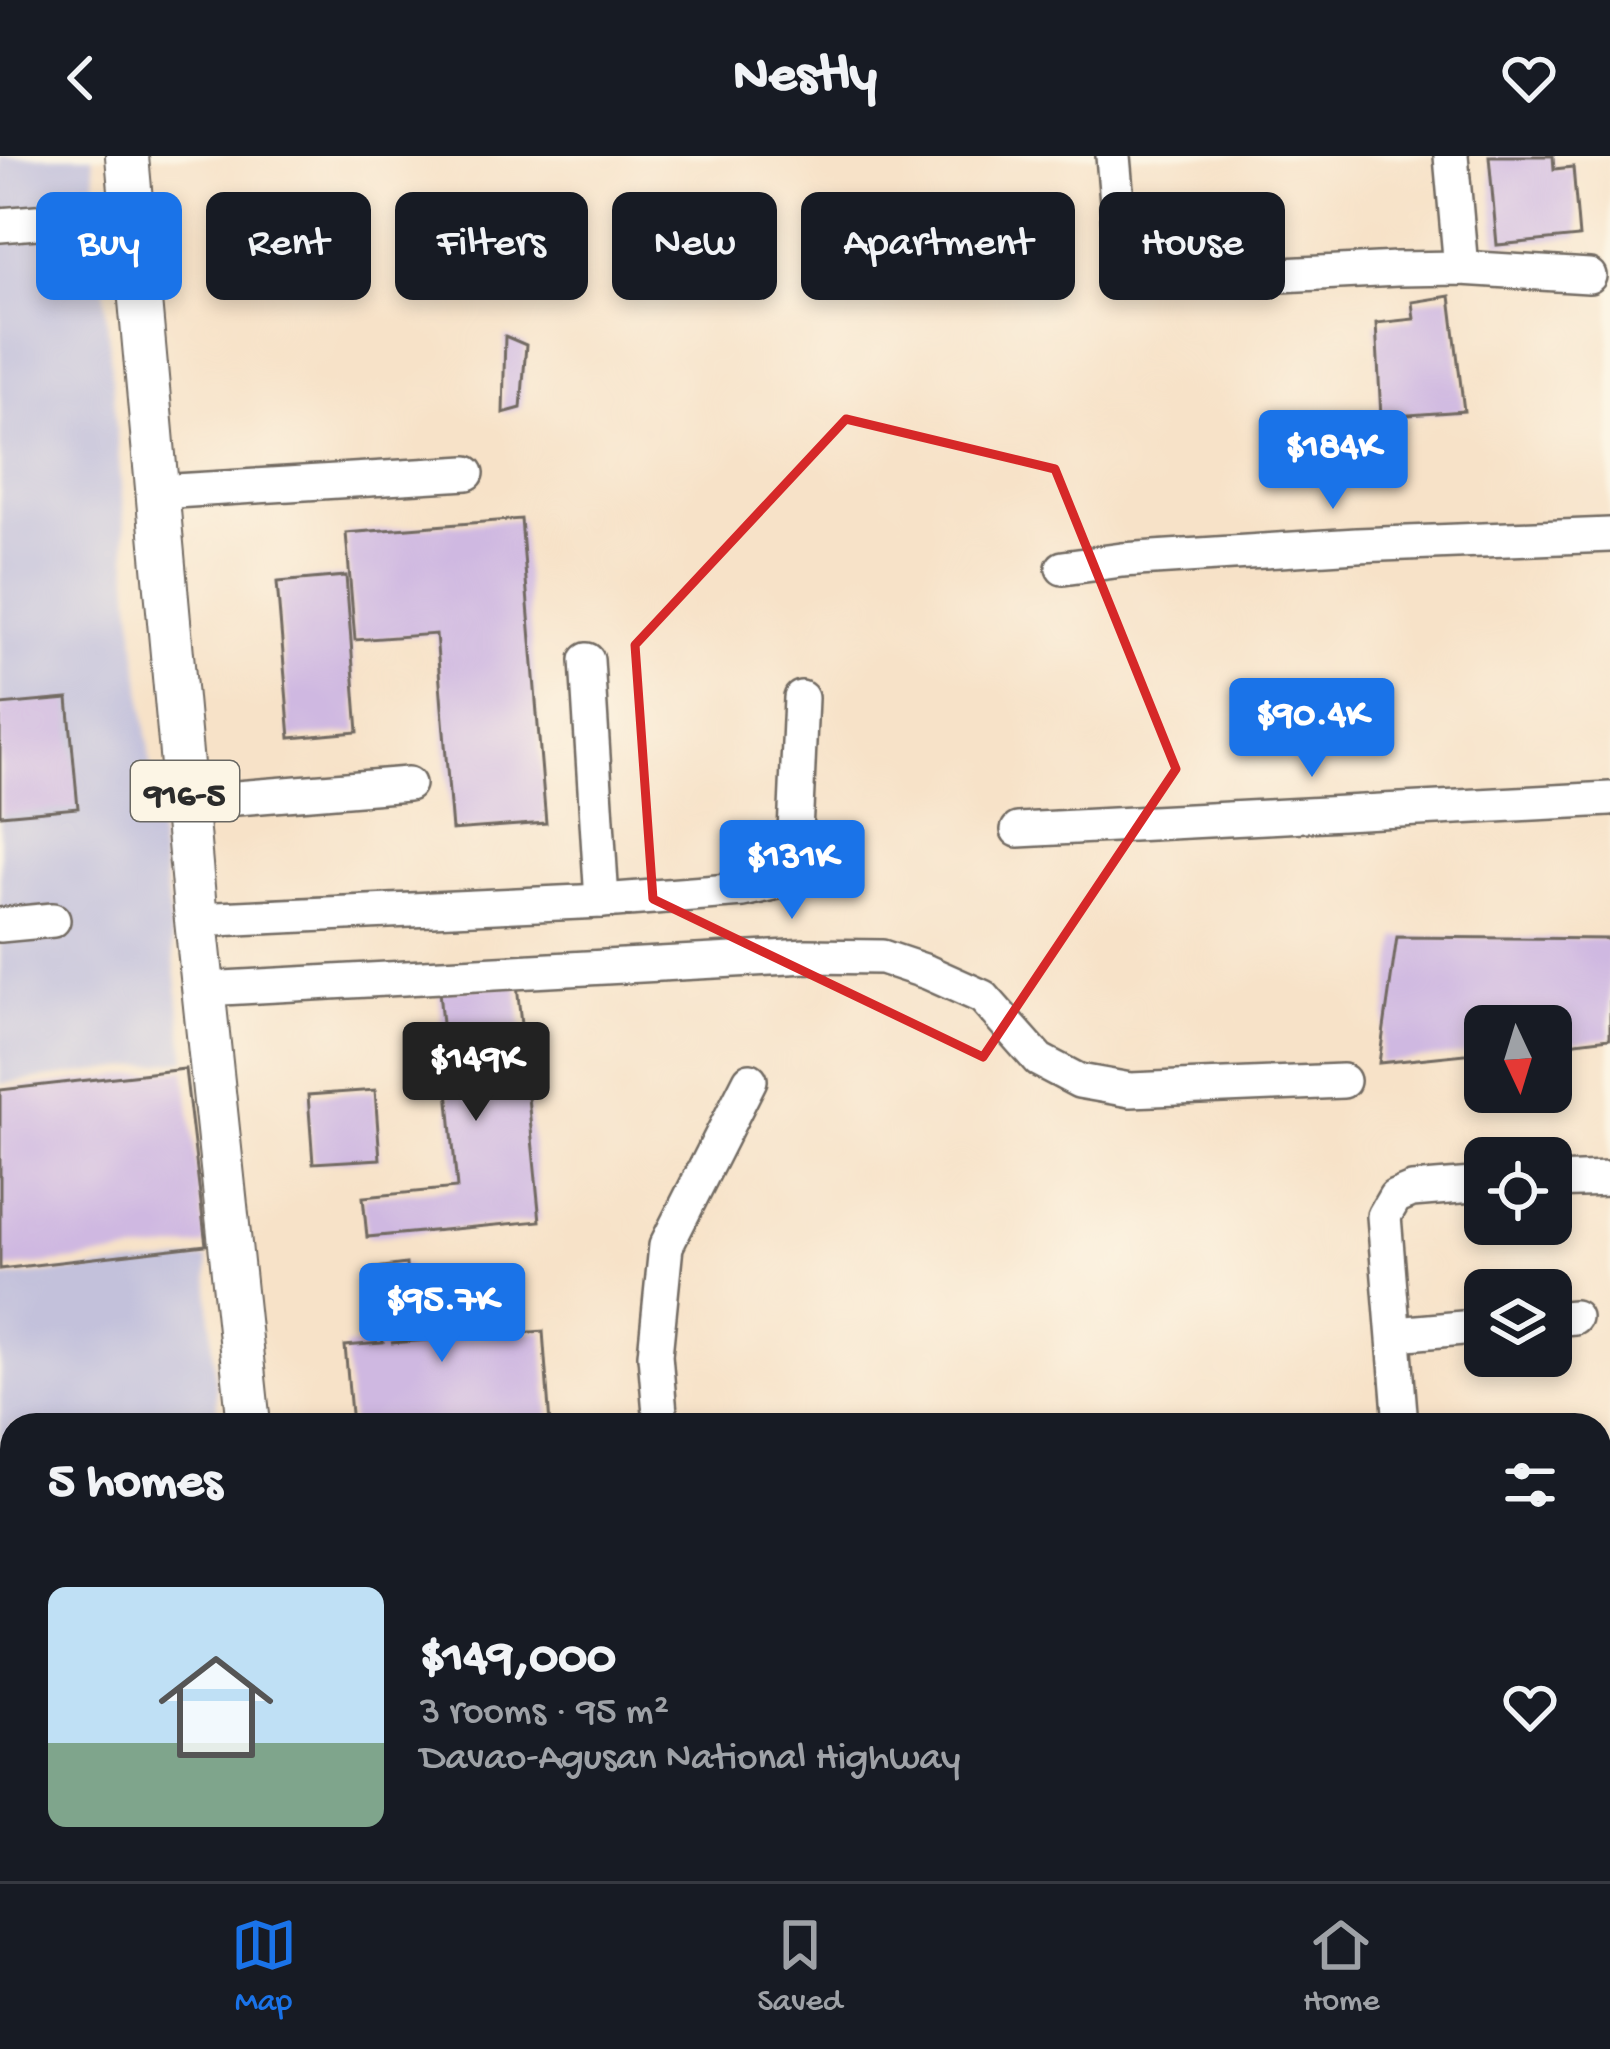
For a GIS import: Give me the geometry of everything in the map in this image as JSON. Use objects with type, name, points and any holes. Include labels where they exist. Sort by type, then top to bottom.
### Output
[{"type":"main road","name":"916-5","points":[[127,156],[130,192]]},
{"type":"main road","name":"916-5","points":[[140,300],[196,920],[248,1413]]},
{"type":"street","points":[[1113,156],[1122,259],[1130,274],[1167,281],[1461,268],[1589,276]]},
{"type":"street","points":[[1451,156],[1461,268]]},
{"type":"street","points":[[0,226],[36,223]]},
{"type":"street","points":[[158,492],[467,472]]},
{"type":"street","points":[[1063,568],[1316,548],[1610,535]]},
{"type":"street","points":[[587,660],[602,901]]},
{"type":"street","points":[[196,920],[602,901],[743,890],[778,882],[794,855],[801,698]]},
{"type":"street","points":[[187,802],[408,784]]},
{"type":"street","points":[[1018,830],[1610,799]]},
{"type":"street","points":[[0,925],[53,920]]},
{"type":"street","points":[[203,989],[807,956],[882,957],[983,997],[1039,1060],[1079,1081],[1130,1090],[1343,1081]]},
{"type":"street","points":[[661,1413],[655,1355],[666,1246],[750,1080]]},
{"type":"street","points":[[1572,1180],[1610,1179]]},
{"type":"street","points":[[1400,1413],[1384,1216],[1395,1197],[1412,1190],[1464,1186]]},
{"type":"street","points":[[1396,1334],[1464,1328]]},
{"type":"highlighted area","points":[[846,419],[1055,469],[1176,769],[983,1057],[653,899],[635,645]]},
{"type":"shaded area","points":[[0,156],[93,156],[96,192],[36,192],[36,300],[105,300],[131,601],[186,1060],[0,1084]]},
{"type":"shaded area","points":[[207,1258],[217,1413],[0,1413],[0,1278]]},
{"type":"building","points":[[1489,156],[1553,156],[1554,169],[1573,167],[1579,237],[1497,245]]},
{"type":"building","points":[[1450,296],[1464,411],[1381,417],[1376,323],[1414,319],[1412,302]]},
{"type":"building","points":[[505,336],[526,345],[521,408],[503,413]]},
{"type":"building","points":[[521,519],[546,823],[452,830],[436,634],[355,640],[346,533]]},
{"type":"building","points":[[346,576],[358,732],[290,738],[277,582]]},
{"type":"building","points":[[68,699],[78,808],[0,815],[0,705]]},
{"type":"building","points":[[1397,937],[1610,939],[1610,1038],[1572,1043],[1572,1005],[1464,1005],[1464,1054],[1379,1063]]},
{"type":"building","points":[[517,984],[540,1221],[367,1237],[363,1197],[457,1188],[439,991]]},
{"type":"building","points":[[185,1069],[206,1245],[0,1269],[0,1090]]},
{"type":"building","points":[[375,1090],[380,1159],[313,1163],[308,1095]]},
{"type":"building","points":[[406,1264],[407,1282],[450,1278],[456,1335],[391,1343],[543,1331],[549,1413],[351,1413],[345,1346],[383,1343],[375,1268]]}]
